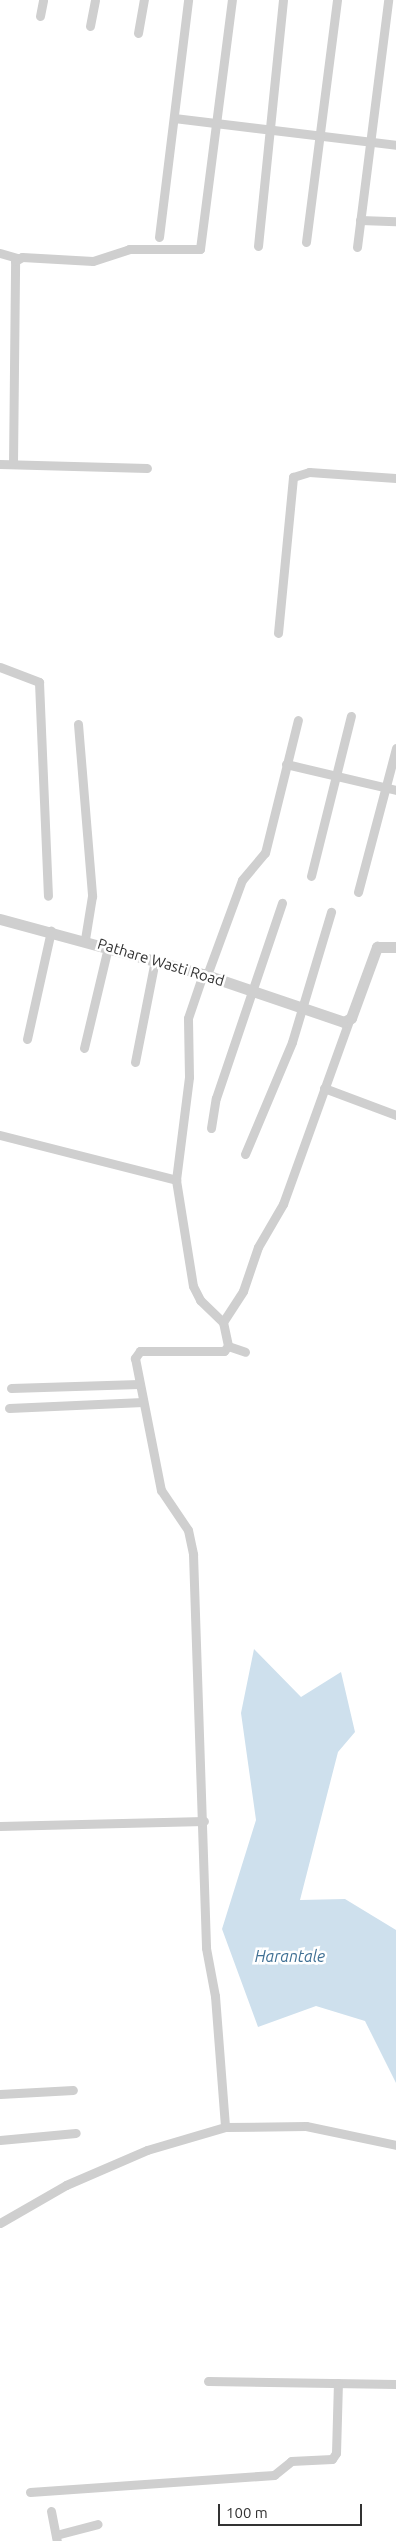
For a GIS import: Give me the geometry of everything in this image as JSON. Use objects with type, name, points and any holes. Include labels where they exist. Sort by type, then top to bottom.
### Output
[{"type":"street","points":[[40,16],[43,0]]},
{"type":"street","points":[[90,26],[95,0]]},
{"type":"street","points":[[138,33],[144,0]]},
{"type":"street","points":[[159,237],[187,0]]},
{"type":"street","points":[[0,253],[18,258],[93,261],[129,249],[197,252],[202,240],[232,0]]},
{"type":"street","points":[[258,246],[283,0]]},
{"type":"street","points":[[306,242],[318,135],[337,0]]},
{"type":"street","points":[[357,247],[388,0]]},
{"type":"street","points":[[174,118],[396,145]]},
{"type":"street","points":[[360,220],[396,221]]},
{"type":"street","points":[[13,464],[14,266],[18,258]]},
{"type":"street","points":[[0,464],[148,468]]},
{"type":"street","points":[[278,633],[293,477],[308,472],[396,478]]},
{"type":"street","points":[[0,667],[39,682],[48,896]]},
{"type":"street","points":[[311,876],[351,716]]},
{"type":"street","points":[[228,1346],[223,1322],[200,1300],[193,1286],[176,1180],[189,1077],[188,1018],[242,880],[263,860],[298,720]]},
{"type":"street","name":"Pathare Wasti Road","points":[[78,724],[92,896],[85,939],[349,1021]]},
{"type":"street","points":[[358,892],[396,748]]},
{"type":"street","points":[[286,764],[396,790]]},
{"type":"street","points":[[211,1128],[216,1098],[250,990],[282,903]]},
{"type":"street","points":[[245,1154],[301,1007],[331,912]]},
{"type":"street","points":[[0,919],[85,939]]},
{"type":"street","points":[[27,1039],[51,931]]},
{"type":"street","points":[[223,1322],[243,1291],[258,1247],[283,1204],[377,946],[396,948]]},
{"type":"street","points":[[84,1048],[108,947]]},
{"type":"street","points":[[135,1062],[155,960]]},
{"type":"street","points":[[324,1088],[396,1115]]},
{"type":"street","points":[[0,1135],[176,1180]]},
{"type":"street","points":[[228,1346],[244,1352]]},
{"type":"street","points":[[225,2127],[216,1996],[206,1948],[204,1821],[192,1542],[161,1490],[135,1358],[140,1350],[224,1351],[228,1346]]},
{"type":"street","points":[[11,1388],[139,1384]]},
{"type":"street","points":[[9,1408],[143,1402]]},
{"type":"street","points":[[0,1826],[204,1821]]},
{"type":"street","points":[[0,2094],[73,2090]]},
{"type":"street","points":[[0,2223],[66,2185],[138,2154],[225,2127],[306,2126],[396,2145]]},
{"type":"street","points":[[0,2140],[76,2133]]},
{"type":"street","points":[[208,2381],[396,2384]]},
{"type":"street","points":[[30,2492],[268,2475],[291,2461],[332,2459],[336,2453],[338,2383]]},
{"type":"street","points":[[51,2511],[56,2538],[98,2524]]},
{"type":"water","name":"Harantale","points":[[254,1649],[301,1697],[341,1672],[355,1732],[338,1752],[300,1900],[345,1899],[396,1930],[396,2083],[365,2021],[316,2006],[258,2027],[222,1929],[256,1820],[241,1713]]}]
